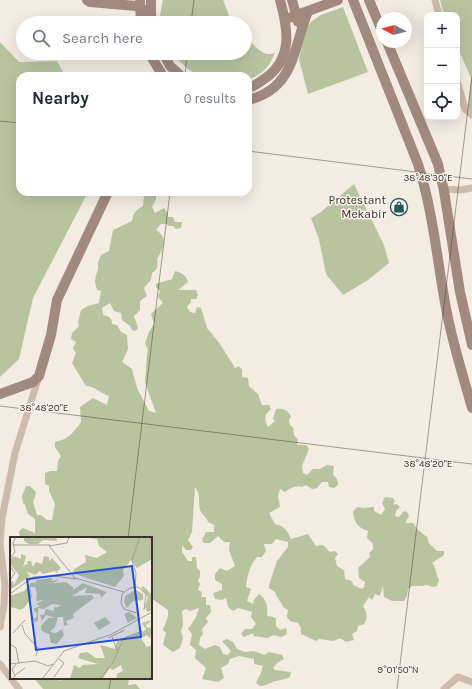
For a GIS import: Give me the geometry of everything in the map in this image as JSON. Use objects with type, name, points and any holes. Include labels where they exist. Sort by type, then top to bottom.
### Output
[{"type":"main road","points":[[87,0],[90,2],[136,6],[140,4]]},
{"type":"main road","points":[[151,0],[152,16]]},
{"type":"main road","points":[[252,87],[276,70],[286,51],[286,19],[280,0]]},
{"type":"main road","points":[[292,0],[297,15],[300,34]]},
{"type":"main road","points":[[286,19],[338,0]]},
{"type":"main road","points":[[353,0],[418,164],[424,184],[446,310],[472,408]]},
{"type":"main road","points":[[369,0],[376,17]]},
{"type":"main road","points":[[140,4],[150,16]]},
{"type":"main road","points":[[140,4],[141,16]]},
{"type":"main road","points":[[252,99],[258,98],[276,86],[289,70],[308,11]]},
{"type":"main road","points":[[389,48],[434,154],[444,189],[460,292],[472,345]]},
{"type":"main road","points":[[376,60],[391,54]]},
{"type":"main road","points":[[154,60],[161,72]]},
{"type":"main road","points":[[167,60],[170,66],[177,72]]},
{"type":"main road","points":[[166,72],[170,66]]},
{"type":"main road","points":[[0,394],[32,382],[40,376],[51,335],[58,300],[106,196]]},
{"type":"street","points":[[435,0],[438,12]]},
{"type":"street","points":[[458,84],[465,109],[472,115]]},
{"type":"street","points":[[444,189],[460,190],[472,188]]},
{"type":"street","points":[[0,627],[4,605],[5,585],[0,544],[2,518],[15,453],[40,376]]},
{"type":"street","points":[[1,666],[10,678]]},
{"type":"street","points":[[444,689],[458,677],[472,682]]},
{"type":"street","points":[[11,679],[19,689]]},
{"type":"green space","points":[[163,0],[223,0],[229,16],[160,16]]},
{"type":"green space","points":[[440,0],[472,0],[472,111],[468,107],[471,78],[460,53],[460,12],[443,12]]},
{"type":"green space","points":[[343,7],[368,72],[308,94],[299,59],[307,27],[312,21],[321,15]]},
{"type":"green space","points":[[0,42],[19,62],[57,61],[63,72],[16,72],[16,196],[86,196],[33,298],[19,359],[0,377]]},
{"type":"green space","points":[[252,43],[266,54],[275,53],[270,63],[264,70],[252,78],[252,72],[193,72],[178,60],[252,60]]},
{"type":"green space","points":[[354,184],[384,245],[389,263],[368,280],[343,295],[326,274],[319,239],[311,218],[321,212]]},
{"type":"green space","points":[[144,196],[156,196],[152,207],[155,213],[164,208],[168,213],[168,217],[173,217],[175,222],[182,222],[181,228],[176,229],[173,226],[161,224],[156,230],[162,236],[164,244],[157,259],[156,269],[152,273],[151,280],[144,288],[147,296],[140,301],[140,310],[134,316],[138,328],[135,331],[132,330],[130,326],[122,320],[121,313],[114,311],[110,303],[102,308],[103,315],[110,318],[112,324],[117,325],[121,332],[127,335],[128,349],[122,362],[132,369],[137,388],[149,411],[156,413],[145,382],[148,350],[145,343],[154,324],[151,314],[163,303],[158,297],[160,291],[156,287],[156,284],[172,279],[175,271],[183,275],[188,282],[178,290],[196,290],[198,295],[196,299],[191,299],[191,302],[187,307],[190,312],[195,313],[197,307],[201,308],[207,328],[220,344],[235,368],[239,366],[242,370],[242,377],[248,378],[249,386],[258,394],[262,405],[269,405],[271,409],[265,417],[268,427],[275,421],[273,419],[276,409],[285,410],[291,416],[289,420],[290,425],[293,428],[294,435],[298,440],[297,445],[306,445],[309,449],[302,466],[303,473],[307,475],[313,469],[320,469],[327,465],[334,466],[333,475],[337,479],[338,485],[334,488],[329,487],[328,482],[322,482],[317,488],[312,489],[306,485],[302,487],[293,487],[285,492],[280,489],[278,496],[280,507],[269,513],[275,524],[287,531],[291,539],[308,534],[316,546],[323,545],[330,552],[335,551],[338,554],[335,558],[337,566],[344,570],[345,579],[352,581],[353,585],[362,589],[365,582],[359,578],[358,568],[370,557],[369,553],[373,549],[373,544],[367,538],[368,531],[359,526],[354,519],[353,512],[357,507],[374,507],[374,511],[381,515],[385,509],[382,503],[385,497],[393,498],[395,501],[393,505],[396,504],[400,507],[396,511],[395,516],[399,517],[404,511],[407,512],[409,516],[405,523],[413,523],[418,530],[427,537],[429,543],[437,551],[444,551],[444,555],[432,563],[439,580],[437,586],[412,586],[408,589],[407,596],[404,601],[392,601],[384,597],[383,586],[380,596],[375,594],[372,600],[369,597],[363,606],[366,613],[366,619],[364,624],[358,626],[357,631],[352,634],[354,640],[346,642],[340,638],[333,641],[319,639],[316,641],[301,634],[301,628],[298,623],[290,621],[287,617],[288,610],[283,607],[275,592],[269,588],[277,561],[288,547],[288,542],[276,539],[272,544],[264,544],[266,551],[262,557],[257,557],[248,575],[246,587],[251,589],[247,601],[253,604],[254,600],[259,594],[262,596],[266,604],[267,616],[274,617],[276,619],[276,626],[280,630],[286,628],[287,632],[286,635],[281,637],[274,635],[267,638],[254,636],[253,633],[244,637],[241,634],[245,629],[252,629],[256,624],[251,617],[252,612],[238,608],[233,611],[228,607],[226,598],[222,600],[215,599],[213,593],[222,590],[222,584],[215,580],[215,574],[220,568],[227,571],[235,566],[229,550],[230,542],[224,542],[218,536],[210,543],[204,543],[202,540],[206,532],[214,532],[214,525],[208,522],[200,510],[199,495],[195,487],[192,532],[188,540],[193,547],[191,550],[186,550],[182,545],[182,552],[188,561],[192,561],[192,557],[196,557],[197,568],[200,571],[198,581],[200,584],[198,590],[202,592],[201,597],[206,597],[206,605],[210,605],[211,612],[206,618],[208,622],[202,629],[203,634],[200,638],[199,645],[205,649],[215,645],[220,647],[223,654],[228,655],[231,651],[222,641],[227,639],[233,642],[237,649],[245,652],[254,651],[264,655],[269,652],[282,655],[284,659],[277,663],[273,668],[275,670],[291,672],[290,677],[263,686],[256,683],[263,666],[254,664],[254,659],[239,656],[230,659],[228,664],[221,668],[224,678],[218,682],[202,679],[206,668],[195,658],[196,650],[190,645],[192,634],[188,629],[196,617],[199,608],[190,611],[186,609],[182,611],[183,625],[181,631],[183,638],[180,648],[173,652],[163,645],[166,633],[163,630],[168,616],[168,610],[152,599],[152,537],[20,537],[19,531],[23,528],[35,533],[35,519],[28,514],[23,503],[22,496],[26,486],[30,486],[36,492],[33,502],[37,515],[41,515],[47,520],[52,520],[55,504],[49,491],[49,486],[45,484],[45,473],[57,471],[58,461],[61,456],[55,447],[55,442],[70,435],[81,422],[80,407],[93,398],[107,405],[109,396],[86,386],[72,363],[76,353],[73,348],[76,342],[71,339],[72,333],[79,326],[78,322],[81,310],[99,303],[101,291],[97,290],[95,282],[98,263],[101,255],[109,251],[113,230],[132,221],[135,212],[143,206]]},
{"type":"green space","points":[[35,679],[56,679],[61,681],[62,679],[129,679],[128,685],[136,684],[140,689],[43,689]]},
{"type":"place","name":"Protestant Mekabir","points":[[399,207]]}]
